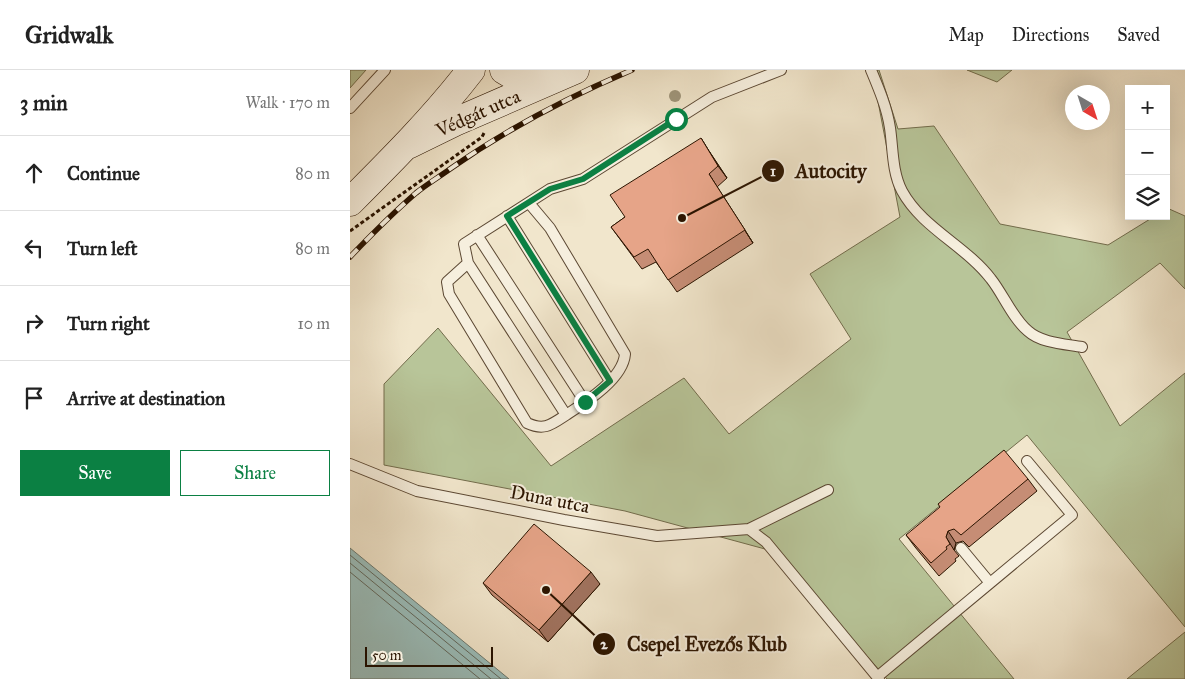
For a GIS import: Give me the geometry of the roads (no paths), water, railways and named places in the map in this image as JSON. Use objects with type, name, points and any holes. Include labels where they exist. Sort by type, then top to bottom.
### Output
[{"type":"main road","name":"Védgát utca","points":[[350,202],[408,144],[448,100],[471,70]]},
{"type":"main road","name":"Védgát utca","points":[[504,70],[514,76],[569,70]]},
{"type":"main road","name":"Védgát utca","points":[[408,144],[575,70]]},
{"type":"lane","points":[[350,108],[385,70]]},
{"type":"lane","points":[[566,415],[468,263],[464,244],[550,189],[583,179],[712,97],[782,70]]},
{"type":"lane","points":[[871,70],[882,96],[890,126],[896,175],[902,191],[925,219],[990,277],[1019,322],[1028,332],[1041,339],[1082,347]]},
{"type":"lane","points":[[468,263],[447,282],[449,294],[527,423],[536,428],[549,426],[585,402],[610,381],[624,363],[625,354],[550,228],[529,202]]},
{"type":"lane","points":[[507,216],[610,381]]},
{"type":"lane","points":[[476,235],[585,402]]},
{"type":"lane","points":[[749,529],[766,542],[878,678],[1072,515],[1027,461]]},
{"type":"lane","name":"Duna utca","points":[[350,464],[417,491],[657,536],[749,529],[828,490]]},
{"type":"lane","points":[[961,548],[990,583]]},
{"type":"water","points":[[350,548],[509,679],[350,679]]},
{"type":"railway","points":[[350,257],[416,193],[493,140],[585,91],[632,70]]},
{"type":"place","name":"Autocity","points":[[682,218]]},
{"type":"place","name":"Csepel Evezős Klub","points":[[546,590]]}]
